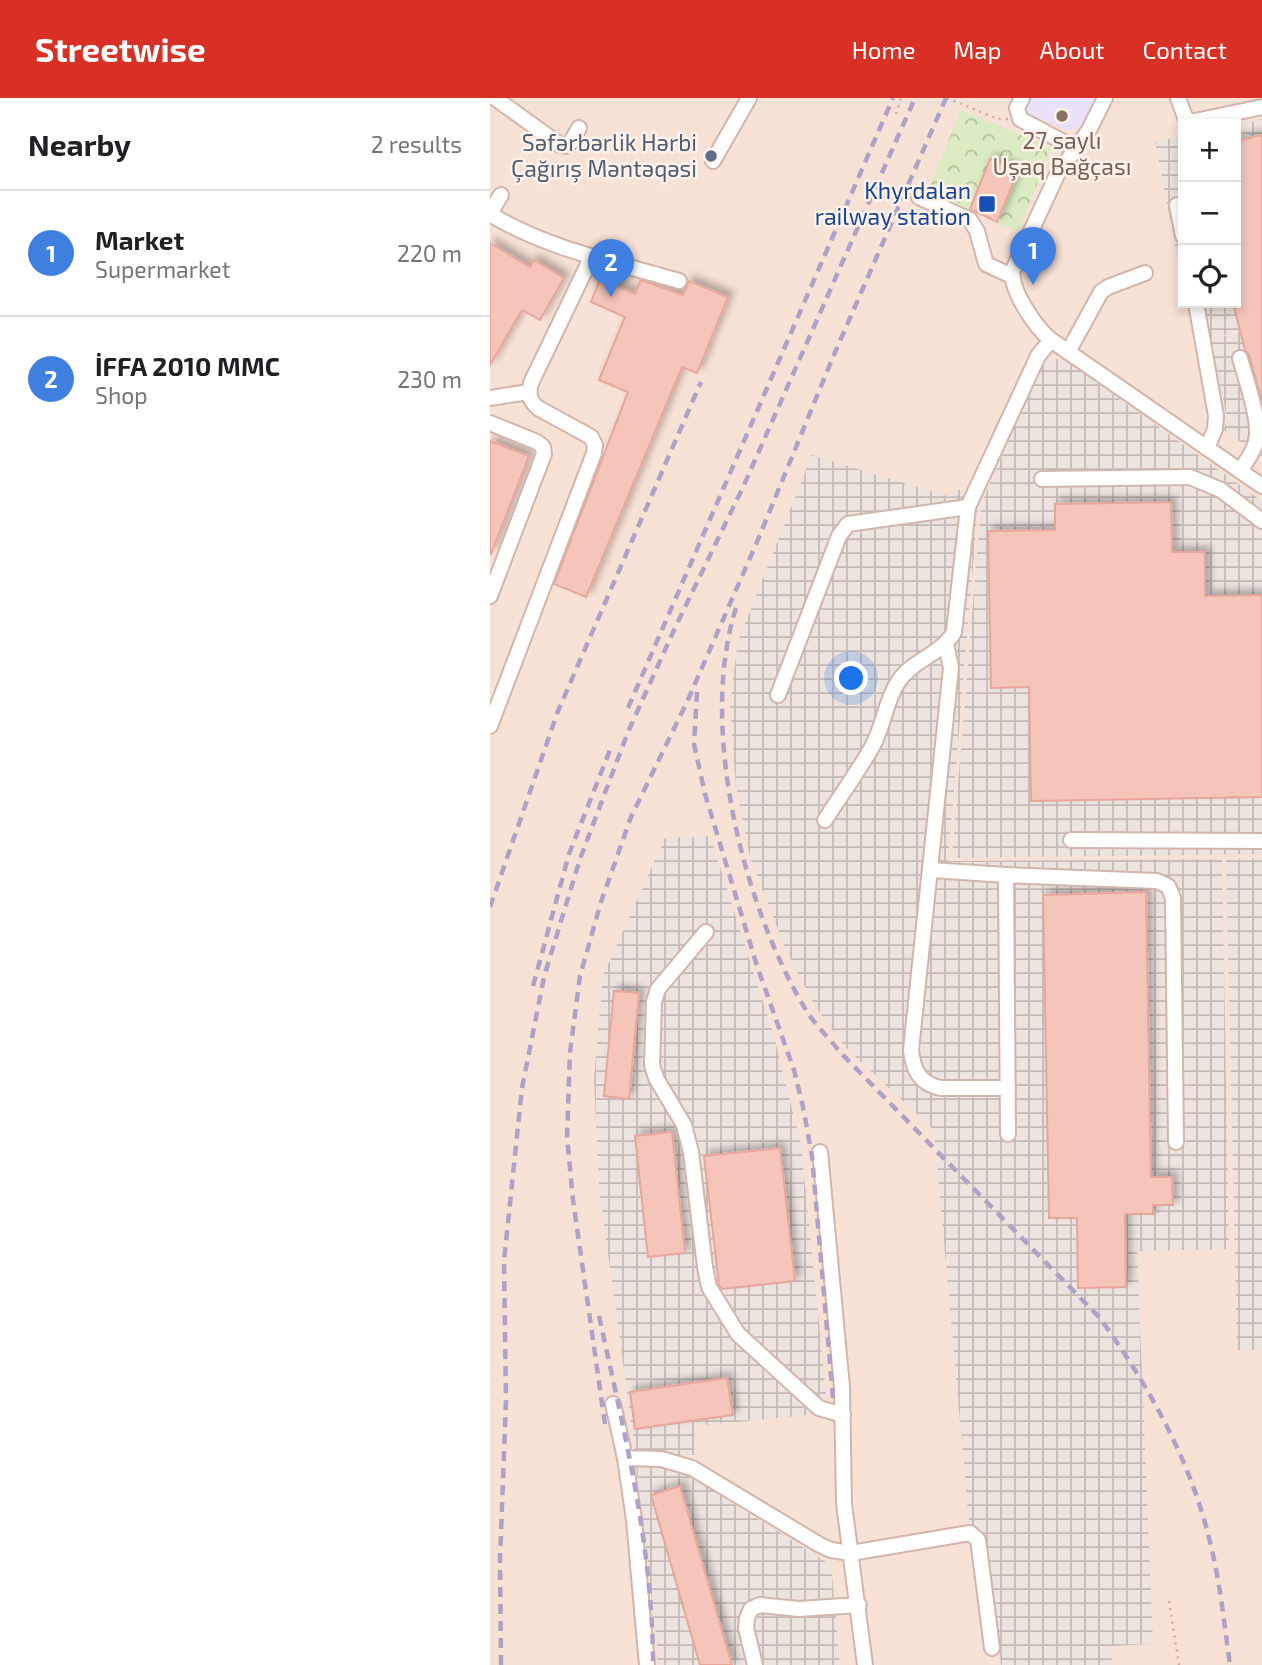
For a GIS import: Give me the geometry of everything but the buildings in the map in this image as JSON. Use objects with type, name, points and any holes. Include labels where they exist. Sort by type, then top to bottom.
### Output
[{"type":"street","points":[[495,98],[560,145],[565,146],[571,142],[579,128]]},
{"type":"street","points":[[713,161],[749,98]]},
{"type":"street","points":[[1022,98],[1017,108],[1020,119],[1075,148]]},
{"type":"street","points":[[1105,98],[1089,130],[1057,175],[1012,276],[1013,285],[1035,324],[1051,340],[1262,486]]},
{"type":"street","points":[[1178,98],[1185,117],[1190,122],[1262,107]]},
{"type":"street","points":[[501,195],[490,214],[523,233],[679,281]]},
{"type":"street","points":[[919,197],[970,220],[977,231],[986,264],[1012,276]]},
{"type":"street","points":[[1177,205],[1178,210]]},
{"type":"street","points":[[490,726],[594,453],[592,437],[538,408],[532,402],[529,392],[592,256]]},
{"type":"street","points":[[1068,352],[1101,292],[1145,273]]},
{"type":"street","points":[[1197,308],[1216,416],[1215,429],[1206,447]]},
{"type":"street","points":[[825,820],[872,746],[890,695],[900,678],[946,644],[954,632],[968,507],[1038,356],[1051,340]]},
{"type":"street","points":[[1240,358],[1257,437],[1253,451],[1240,471]]},
{"type":"street","points":[[490,398],[529,392]]},
{"type":"street","points":[[490,424],[537,442],[543,447],[544,454],[490,596]]},
{"type":"street","points":[[1042,479],[1191,477],[1221,490],[1262,521]]},
{"type":"street","points":[[778,695],[839,536],[848,524],[968,507]]},
{"type":"street","points":[[946,644],[951,668],[911,1050],[912,1065],[921,1080],[930,1086],[1008,1088]]},
{"type":"street","points":[[1071,840],[1262,841]]},
{"type":"street","points":[[931,870],[1157,881],[1168,886],[1172,898],[1176,1142]]},
{"type":"street","points":[[1006,875],[1008,1134]]},
{"type":"street","points":[[706,932],[658,989],[654,1002],[652,1065],[656,1078],[684,1125],[691,1152],[709,1287],[738,1334],[819,1408],[843,1415]]},
{"type":"street","points":[[820,1152],[839,1342],[843,1478],[865,1665]]},
{"type":"street","points":[[613,1404],[625,1458],[647,1665]]},
{"type":"street","points":[[625,1458],[676,1462],[709,1478],[831,1550],[851,1553],[965,1533],[975,1536],[979,1547],[992,1648]]},
{"type":"street","points":[[755,1665],[746,1628],[751,1609],[760,1605],[799,1608],[859,1605]]},
{"type":"path","points":[[897,114],[901,98]]},
{"type":"path","points":[[947,98],[998,119]]},
{"type":"path","points":[[1169,1601],[1179,1665]]},
{"type":"shaded area","points":[[490,98],[1262,98],[1262,1665],[490,1665]]},
{"type":"shaded area","name":"27 saylı Uşaq Bağçası","points":[[1026,98],[1095,98],[1084,124],[1069,132],[1021,109]]},
{"type":"shaded area","points":[[1262,119],[1262,325],[1209,339],[1225,420],[1221,433],[1205,422],[1209,413],[1188,308],[1241,308],[1241,124]]},
{"type":"shaded area","points":[[1178,137],[1178,259],[1155,142]]},
{"type":"shaded area","points":[[1262,326],[1262,457],[1224,430],[1227,419],[1211,340]]},
{"type":"shaded area","points":[[1049,360],[1065,360],[1262,501],[1262,854],[952,858],[981,505],[1039,369]]},
{"type":"shaded area","points":[[812,455],[950,497],[960,489],[978,506],[948,861],[1222,859],[1229,1249],[1137,1251],[1153,1644],[1112,1646],[1112,1665],[1001,1665],[986,1537],[969,1522],[934,1130],[845,1047],[815,1006],[785,948],[750,857],[736,787],[730,705],[738,641]]},
{"type":"shaded area","points":[[710,836],[774,1036],[801,1145],[826,1393],[818,1414],[694,1426],[695,1455],[677,1455],[635,1450],[599,1188],[594,1078],[603,976],[665,838]]},
{"type":"shaded area","points":[[1262,858],[1262,1350],[1237,1350],[1226,859]]},
{"type":"shaded area","points":[[636,1464],[676,1467],[831,1565],[840,1665],[657,1665],[657,1644]]},
{"type":"green space","points":[[961,110],[1052,148],[1018,231],[997,222],[990,160],[969,210],[927,193]]},
{"type":"railway","points":[[628,708],[893,98]]},
{"type":"railway","points":[[501,1665],[500,1559],[506,1401],[504,1261],[522,1088],[544,977],[580,859],[628,732],[744,485],[915,98]]},
{"type":"railway","points":[[605,1424],[573,1200],[567,1137],[570,1052],[580,976],[601,902],[631,817],[687,702],[946,98]]},
{"type":"railway","points":[[490,907],[558,711],[701,382]]},
{"type":"railway","points":[[736,608],[726,655],[722,706],[725,760],[733,815],[746,868],[763,920],[783,968],[810,1016],[840,1052],[1100,1318],[1134,1369],[1165,1423],[1201,1508],[1216,1570],[1230,1665]]},
{"type":"railway","points":[[697,692],[694,744],[705,794],[757,966],[794,1070],[803,1107],[812,1156],[833,1398]]},
{"type":"railway","points":[[533,986],[569,854],[610,750]]},
{"type":"railway","points":[[599,1316],[643,1533],[652,1621],[653,1665]]},
{"type":"place","name":"27 saylı Uşaq Bağçası","points":[[1062,116]]},
{"type":"place","name":"Səfərbərlik Hərbi Çağırış Məntəqəsi","points":[[711,156]]},
{"type":"place","name":"Khyrdalan railway station","points":[[987,204]]},
{"type":"place","name":"Market","points":[[1033,285]]},
{"type":"place","name":"İFFA 2010 MMC","points":[[611,297]]}]
